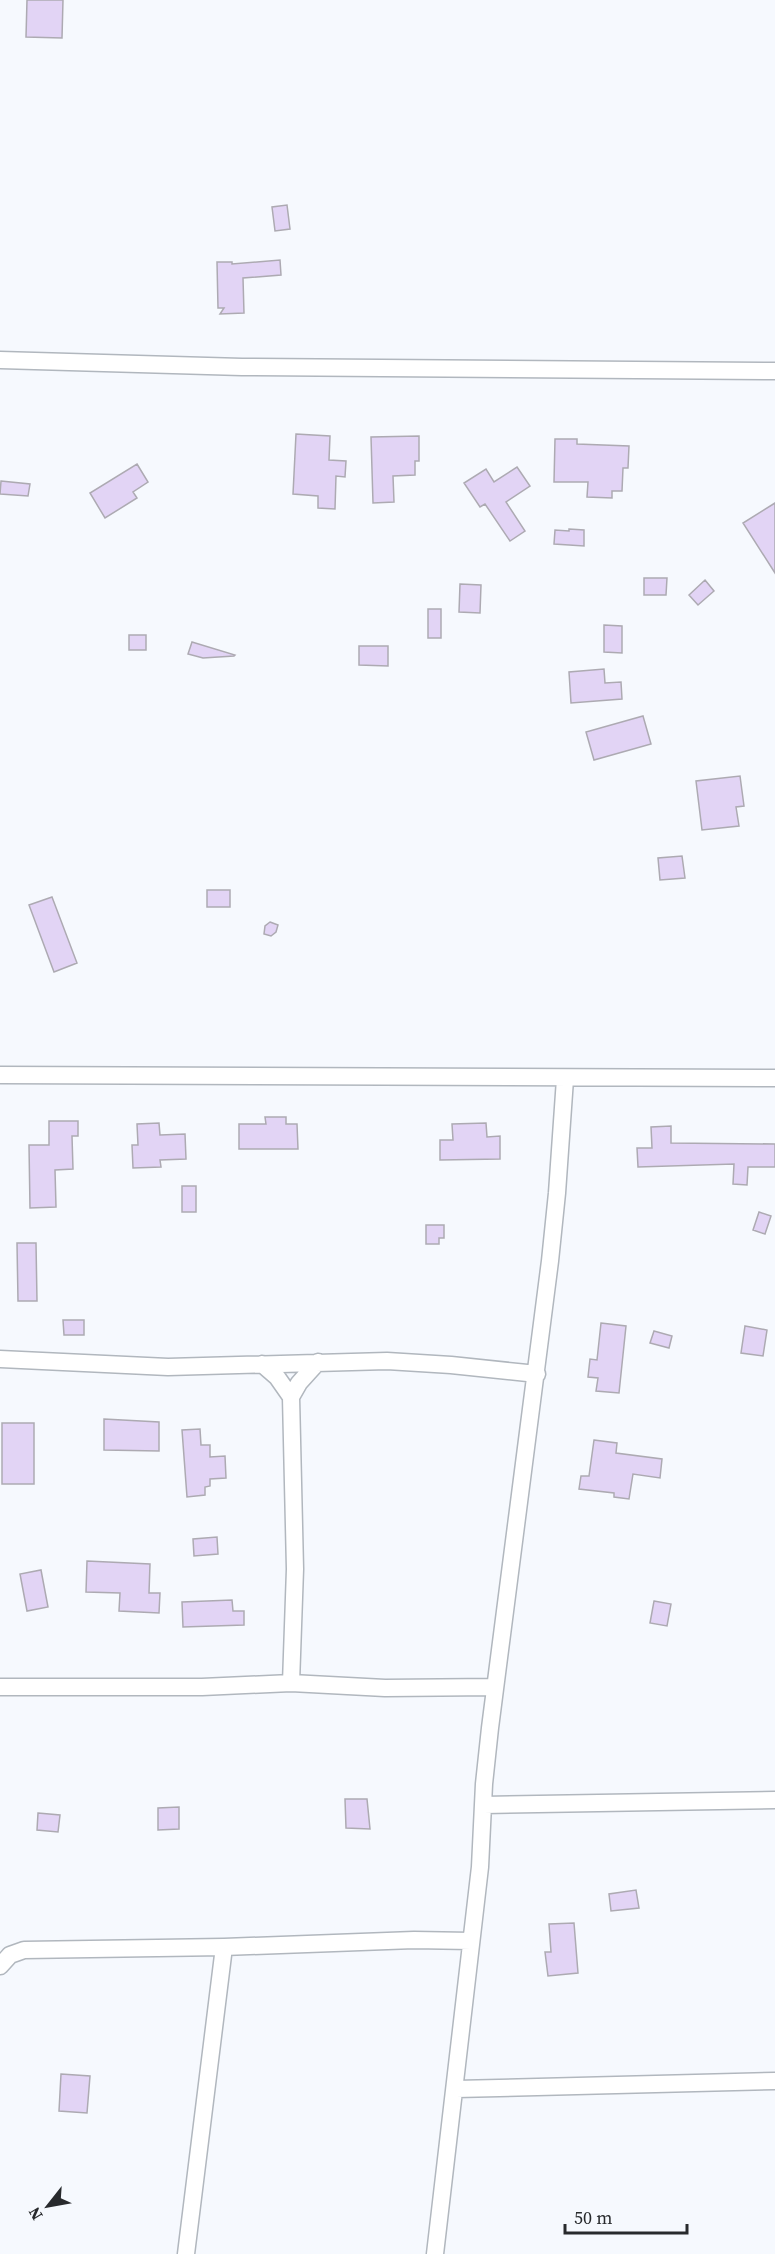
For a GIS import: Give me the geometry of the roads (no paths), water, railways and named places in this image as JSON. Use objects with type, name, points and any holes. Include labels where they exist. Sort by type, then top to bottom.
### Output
[{"type":"street","points":[[0,360],[242,367],[775,371]]},
{"type":"street","points":[[0,1075],[775,1078]]},
{"type":"street","points":[[435,2254],[456,2089],[480,1867],[495,1687],[537,1374],[557,1193],[565,1078]]},
{"type":"street","points":[[0,1359],[168,1367],[397,1361],[537,1374]]},
{"type":"street","points":[[291,1683],[295,1569],[291,1397],[299,1383],[318,1362]]},
{"type":"street","points":[[262,1364],[278,1377],[291,1397]]},
{"type":"street","points":[[0,1687],[202,1687],[291,1683],[385,1688],[495,1687]]},
{"type":"street","points":[[484,1805],[775,1800]]},
{"type":"street","points":[[3,1957],[24,1950],[224,1947],[414,1940],[471,1941]]},
{"type":"street","points":[[186,2254],[224,1947]]},
{"type":"street","points":[[456,2089],[775,2080]]}]
